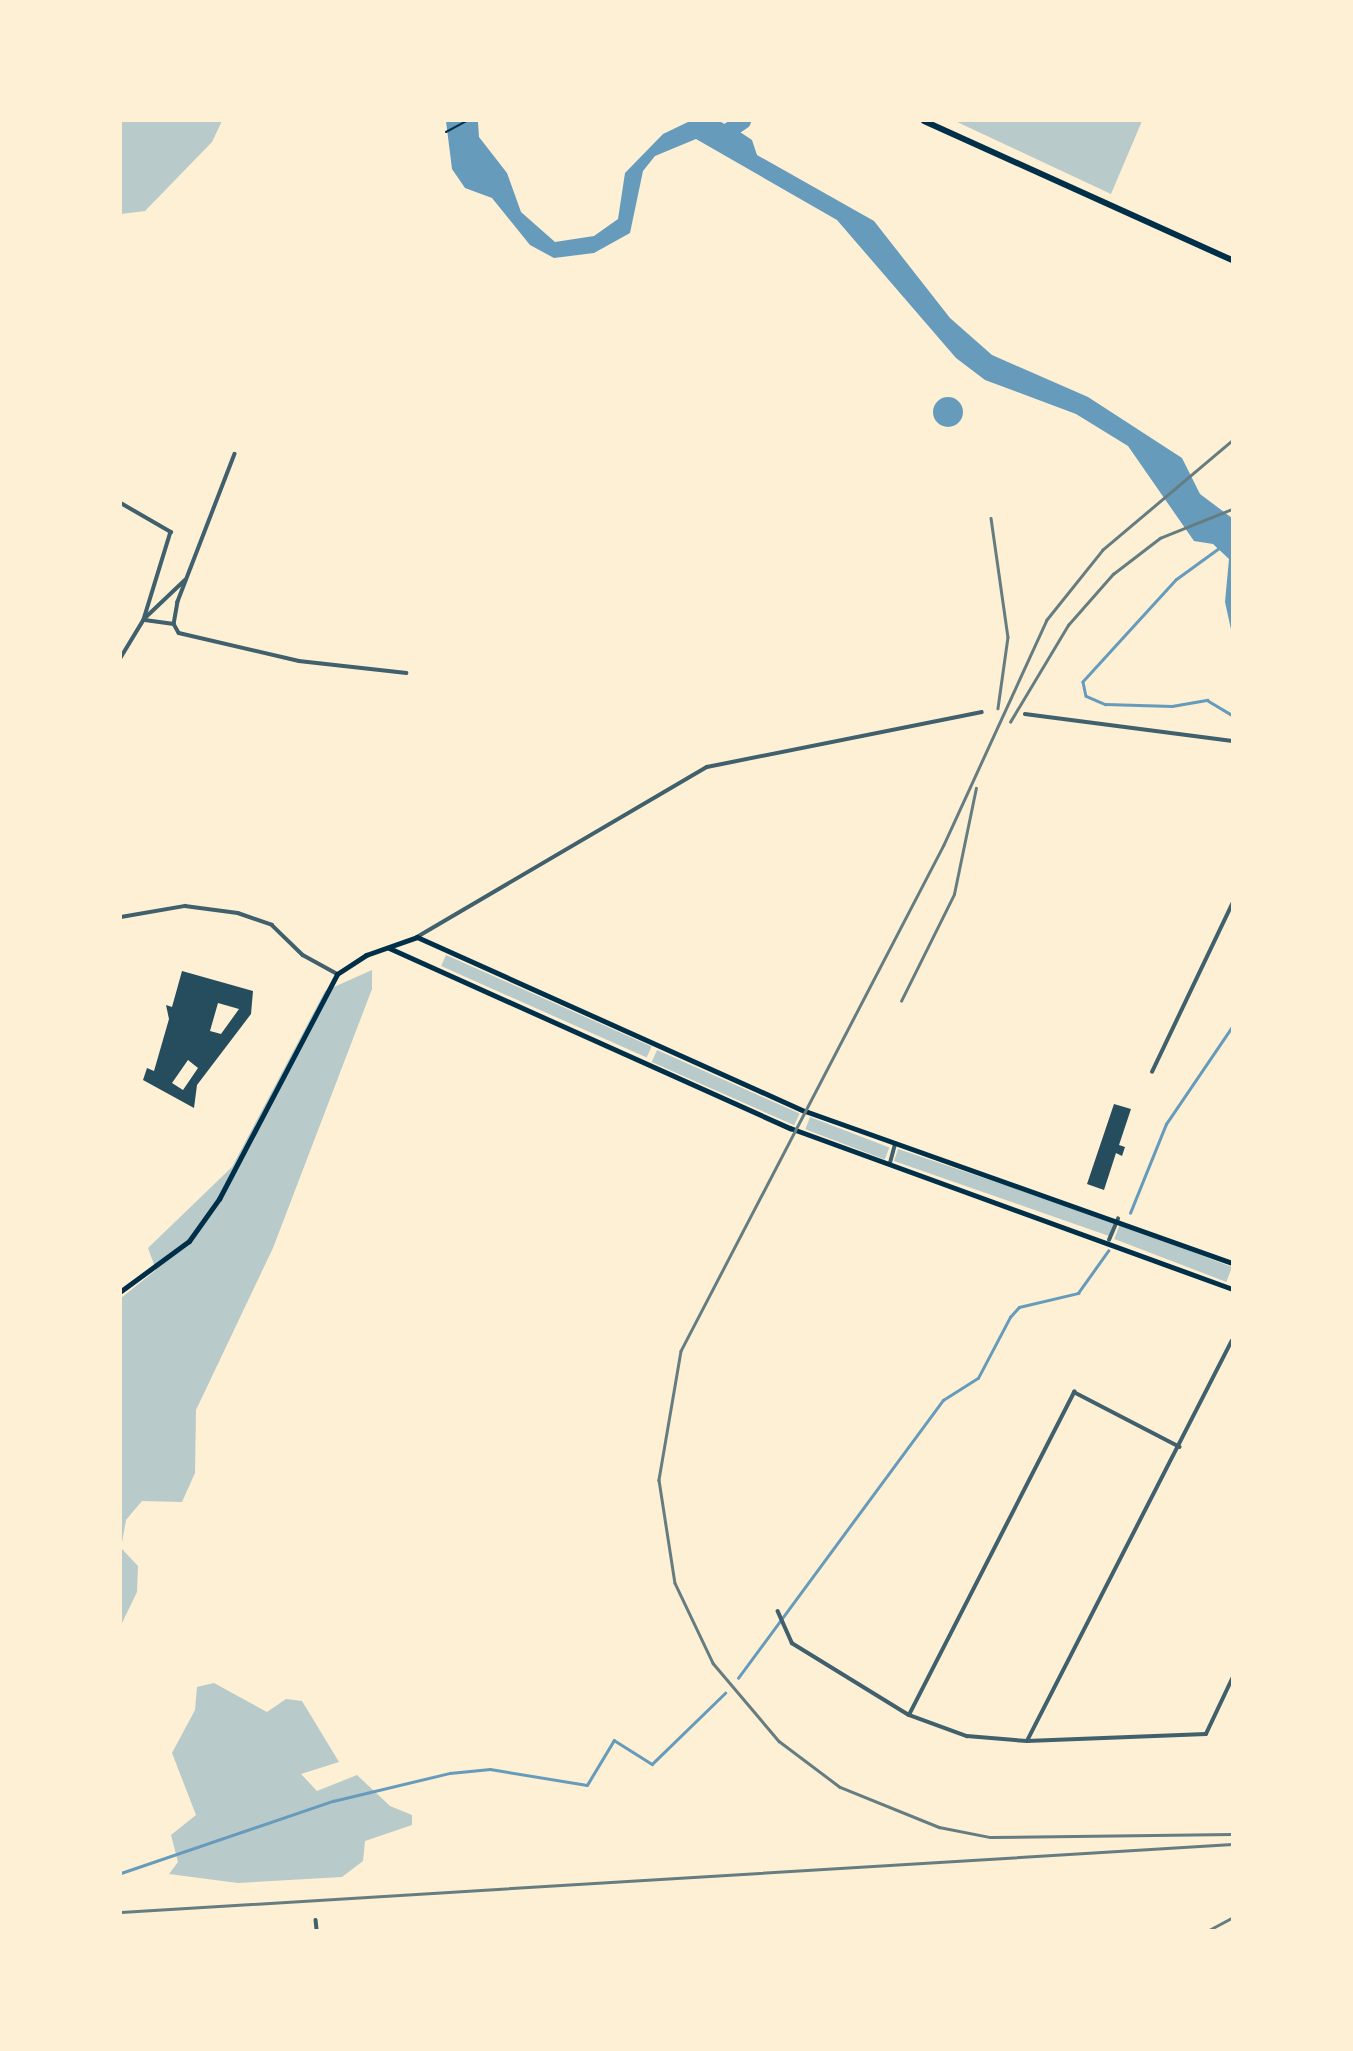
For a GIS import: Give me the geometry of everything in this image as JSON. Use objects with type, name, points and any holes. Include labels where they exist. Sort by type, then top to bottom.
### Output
[{"type":"main road","points":[[924,121],[1232,260]]},
{"type":"main road","points":[[121,1292],[189,1241],[219,1199],[337,974],[389,947],[417,937],[805,1111],[1118,1219],[1232,1263]]},
{"type":"main road","points":[[389,947],[790,1128],[1109,1240],[1232,1289]]},
{"type":"street","points":[[174,624],[187,578],[234,454]]},
{"type":"street","points":[[121,503],[171,532],[144,620],[121,658]]},
{"type":"street","points":[[144,620],[187,578]]},
{"type":"street","points":[[144,620],[174,624],[191,638],[218,644],[406,673]]},
{"type":"street","points":[[417,937],[707,767],[982,712]]},
{"type":"street","points":[[1025,714],[1232,741]]},
{"type":"street","points":[[1152,1072],[1232,904]]},
{"type":"street","points":[[121,917],[185,906],[238,913],[272,925],[303,955],[337,974]]},
{"type":"street","points":[[890,1163],[895,1144]]},
{"type":"street","points":[[1109,1240],[1118,1219]]},
{"type":"street","points":[[1027,1741],[1232,1341]]},
{"type":"street","points":[[909,1715],[1074,1392],[1180,1447]]},
{"type":"street","points":[[779,1611],[792,1643],[909,1715],[967,1736],[1027,1741],[1206,1734],[1232,1679]]},
{"type":"street","points":[[316,1920],[317,1930]]},
{"type":"path","points":[[446,132],[467,121]]},
{"type":"shaded area","points":[[121,121],[222,121],[212,142],[145,211],[121,214]]},
{"type":"shaded area","points":[[955,121],[1142,121],[1111,194]]},
{"type":"shaded area","points":[[446,955],[652,1047],[647,1057],[441,966]]},
{"type":"shaded area","points":[[372,970],[372,989],[273,1248],[196,1410],[195,1473],[182,1502],[142,1501],[126,1520],[121,1548],[121,1298],[156,1270],[148,1248],[232,1167],[325,991]]},
{"type":"shaded area","points":[[657,1050],[800,1113],[794,1125],[652,1062]]},
{"type":"shaded area","points":[[810,1117],[889,1147],[885,1160],[805,1129]]},
{"type":"shaded area","points":[[898,1149],[1114,1222],[1109,1236],[894,1161]]},
{"type":"shaded area","points":[[1120,1224],[1232,1267],[1226,1282],[1114,1239]]},
{"type":"shaded area","points":[[121,1548],[138,1566],[137,1592],[121,1625]]},
{"type":"shaded area","points":[[214,1683],[267,1712],[286,1699],[302,1701],[339,1762],[301,1774],[317,1791],[357,1775],[390,1806],[412,1815],[412,1825],[365,1841],[363,1861],[342,1877],[238,1883],[169,1874],[178,1862],[171,1835],[196,1815],[172,1753],[195,1710],[197,1687]]},
{"type":"water","points":[[446,121],[478,122],[479,137],[507,173],[521,212],[555,242],[594,236],[618,219],[625,173],[663,134],[690,121],[719,121],[740,132],[752,140],[757,155],[874,221],[950,318],[992,355],[1088,397],[1182,458],[1200,494],[1232,518],[1232,634],[1225,602],[1229,559],[1213,544],[1194,541],[1128,446],[1076,414],[985,380],[956,358],[837,220],[696,139],[655,156],[643,171],[630,233],[594,253],[554,258],[530,245],[492,198],[465,188],[452,169]]},
{"type":"water","points":[[948,397],[954,398],[962,406],[962,418],[954,426],[948,427],[942,426],[934,418],[933,412],[934,406],[942,398]]},
{"type":"building","points":[[182,971],[253,991],[251,1014],[197,1085],[194,1108],[143,1080],[147,1068],[154,1071],[169,1019],[166,1005],[172,1007]],"holes":[[[218,1003],[239,1009],[221,1034],[210,1031]],[[188,1060],[198,1068],[183,1090],[172,1083]]]},
{"type":"building","points":[[1114,1104],[1131,1109],[1119,1145],[1125,1147],[1122,1156],[1116,1153],[1104,1190],[1087,1184]]},
{"type":"waterway","points":[[724,134],[743,121]]},
{"type":"waterway","points":[[1220,548],[1176,580],[1083,682],[1086,696],[1105,704],[1172,706],[1207,700],[1232,715]]},
{"type":"waterway","points":[[1130,1213],[1166,1124],[1232,1027]]},
{"type":"waterway","points":[[738,1678],[943,1400],[978,1378],[1010,1317],[1019,1307],[1078,1293],[1108,1251]]},
{"type":"waterway","points":[[121,1873],[333,1801],[450,1773],[490,1769],[587,1785],[614,1740],[652,1764],[725,1693]]},
{"type":"railway","points":[[1232,441],[1103,550],[1047,620],[944,845],[681,1351],[659,1480],[675,1583],[713,1663],[779,1741],[840,1787],[939,1827],[990,1837],[1232,1834]]},
{"type":"railway","points":[[1010,722],[1068,625],[1113,574],[1160,538],[1232,509]]},
{"type":"railway","points":[[991,518],[1008,637],[998,708]]},
{"type":"railway","points":[[901,1001],[954,894],[976,788]]},
{"type":"railway","points":[[121,1912],[1232,1844]]},
{"type":"railway","points":[[1209,1930],[1232,1918]]}]
